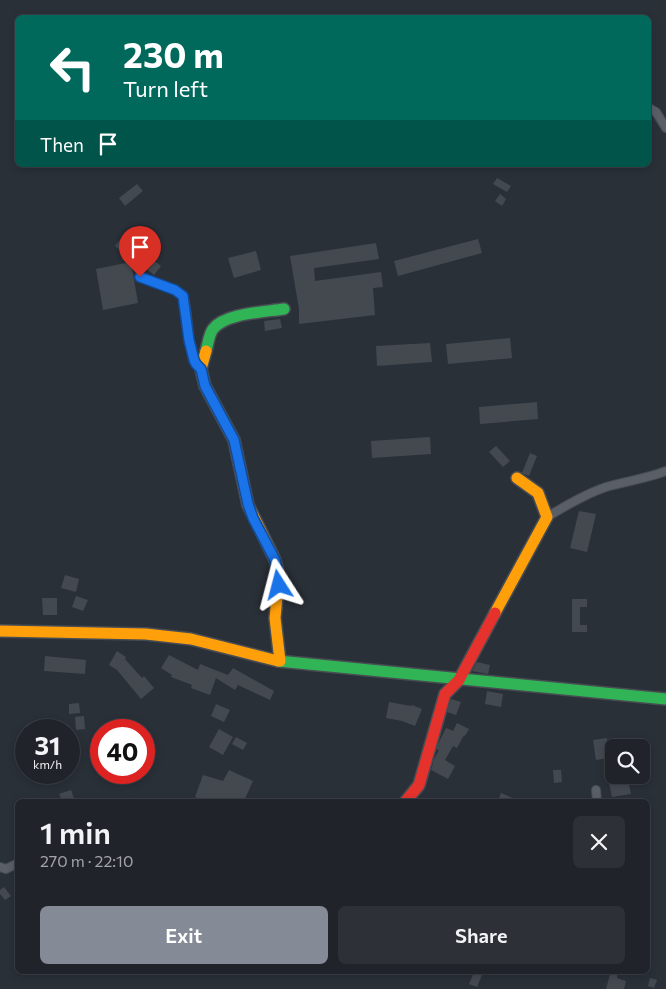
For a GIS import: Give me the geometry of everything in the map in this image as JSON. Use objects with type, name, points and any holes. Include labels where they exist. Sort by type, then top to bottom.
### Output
[{"type":"street","points":[[651,109],[656,112],[666,128]]},
{"type":"street","points":[[140,277],[175,290],[183,296],[191,347],[196,364],[201,369]]},
{"type":"street","points":[[280,661],[275,618],[279,575],[275,560],[250,511],[234,440],[205,386],[201,369],[212,330],[219,323],[230,318],[284,310]]},
{"type":"street","points":[[408,799],[419,785],[444,694],[459,680],[547,517],[573,502],[605,488],[666,471]]},
{"type":"street","points":[[517,478],[538,493],[547,517]]},
{"type":"street","points":[[0,630],[146,634],[182,638],[280,661],[666,699]]},
{"type":"street","points":[[596,790],[597,799]]},
{"type":"street","points":[[0,867],[6,869],[15,864]]},
{"type":"building","points":[[497,178],[511,186],[507,192],[493,184]]},
{"type":"building","points":[[137,184],[143,191],[125,206],[119,198]]},
{"type":"building","points":[[500,194],[506,199],[502,206],[495,201]]},
{"type":"building","points":[[125,233],[143,247],[140,250],[161,266],[154,275],[130,255],[130,259],[115,246]]},
{"type":"building","points":[[478,239],[482,253],[398,276],[394,261]]},
{"type":"building","points":[[376,243],[379,259],[314,268],[315,281],[381,272],[383,287],[373,288],[375,315],[299,324],[299,309],[290,256]]},
{"type":"building","points":[[256,251],[261,270],[234,278],[228,258]]},
{"type":"building","points":[[131,262],[138,303],[103,310],[96,269]]},
{"type":"building","points":[[280,319],[282,328],[265,331],[264,321]]},
{"type":"building","points":[[510,338],[512,358],[448,364],[446,344]]},
{"type":"building","points":[[430,343],[432,362],[377,366],[376,346]]},
{"type":"building","points":[[537,402],[538,419],[480,424],[479,407]]},
{"type":"building","points":[[430,437],[431,454],[372,458],[371,441]]},
{"type":"building","points":[[496,446],[510,461],[503,467],[489,452]]},
{"type":"building","points":[[530,453],[537,456],[529,476],[522,473]]},
{"type":"building","points":[[579,511],[596,514],[587,552],[570,548]]},
{"type":"building","points":[[65,575],[79,579],[76,592],[61,588]]},
{"type":"building","points":[[76,596],[88,600],[83,611],[72,607]]},
{"type":"building","points":[[42,598],[57,598],[57,615],[43,615]]},
{"type":"building","points":[[572,599],[587,599],[587,607],[580,607],[580,625],[587,625],[587,632],[572,632]]},
{"type":"building","points":[[117,651],[126,657],[125,659],[142,678],[144,676],[154,688],[141,699],[117,670],[109,665]]},
{"type":"building","points":[[169,655],[198,670],[200,664],[228,675],[233,668],[274,691],[270,700],[238,685],[235,690],[216,678],[210,695],[191,688],[192,685],[171,677],[172,675],[161,668]]},
{"type":"building","points":[[45,656],[86,660],[85,674],[44,671]]},
{"type":"building","points":[[477,662],[490,665],[488,674],[472,671]]},
{"type":"building","points":[[487,691],[503,694],[501,707],[485,704]]},
{"type":"building","points":[[451,699],[461,702],[456,715],[447,712]]},
{"type":"building","points":[[389,702],[412,705],[422,709],[415,726],[386,718]]},
{"type":"building","points":[[79,703],[80,713],[69,714],[69,704]]},
{"type":"building","points":[[216,704],[230,710],[224,722],[211,716]]},
{"type":"building","points":[[84,716],[85,729],[80,730],[80,719],[75,719],[75,717]]},
{"type":"building","points":[[457,723],[469,729],[457,748],[453,746],[445,760],[455,766],[448,779],[431,770],[439,750],[436,749],[437,746],[446,728],[453,731]]},
{"type":"building","points":[[219,729],[233,737],[223,755],[209,747]]},
{"type":"building","points":[[236,737],[247,743],[243,750],[232,744]]},
{"type":"building","points":[[607,738],[605,739],[605,759],[596,760],[593,740]]},
{"type":"building","points":[[229,770],[253,781],[245,799],[201,799],[195,797],[203,775],[223,781]]},
{"type":"building","points":[[553,770],[561,770],[562,782],[554,783]]},
{"type":"building","points":[[609,784],[629,784],[631,794],[612,797]]},
{"type":"building","points":[[71,790],[74,799],[61,799],[59,794]]},
{"type":"building","points":[[501,793],[515,799],[499,799]]},
{"type":"building","points":[[4,887],[11,896],[5,900],[0,894],[0,890]]},
{"type":"building","points":[[473,974],[482,975],[477,987],[469,984]]},
{"type":"building","points":[[610,974],[618,974],[617,978],[626,981],[624,989],[606,989]]},
{"type":"building","points":[[650,978],[657,980],[654,988],[648,986]]},
{"type":"traffic: fast","points":[[206,351],[213,329],[226,320],[246,314],[284,309]]},
{"type":"traffic: fast","points":[[278,661],[666,699]]},
{"type":"traffic: slow","points":[[206,351],[201,369],[205,386],[234,440],[248,505],[275,560],[279,575],[275,618],[280,661]]},
{"type":"traffic: slow","points":[[495,613],[547,517],[538,493],[517,478]]},
{"type":"traffic: slow","points":[[0,631],[146,634],[191,639],[278,661]]},
{"type":"traffic: jam","points":[[408,799],[419,785],[445,694],[459,680],[495,613]]},
{"type":"route","points":[[140,277],[175,290],[183,296],[189,340],[194,360],[201,369],[205,386],[234,440],[248,504],[253,518],[275,560],[279,575],[279,585]]}]
